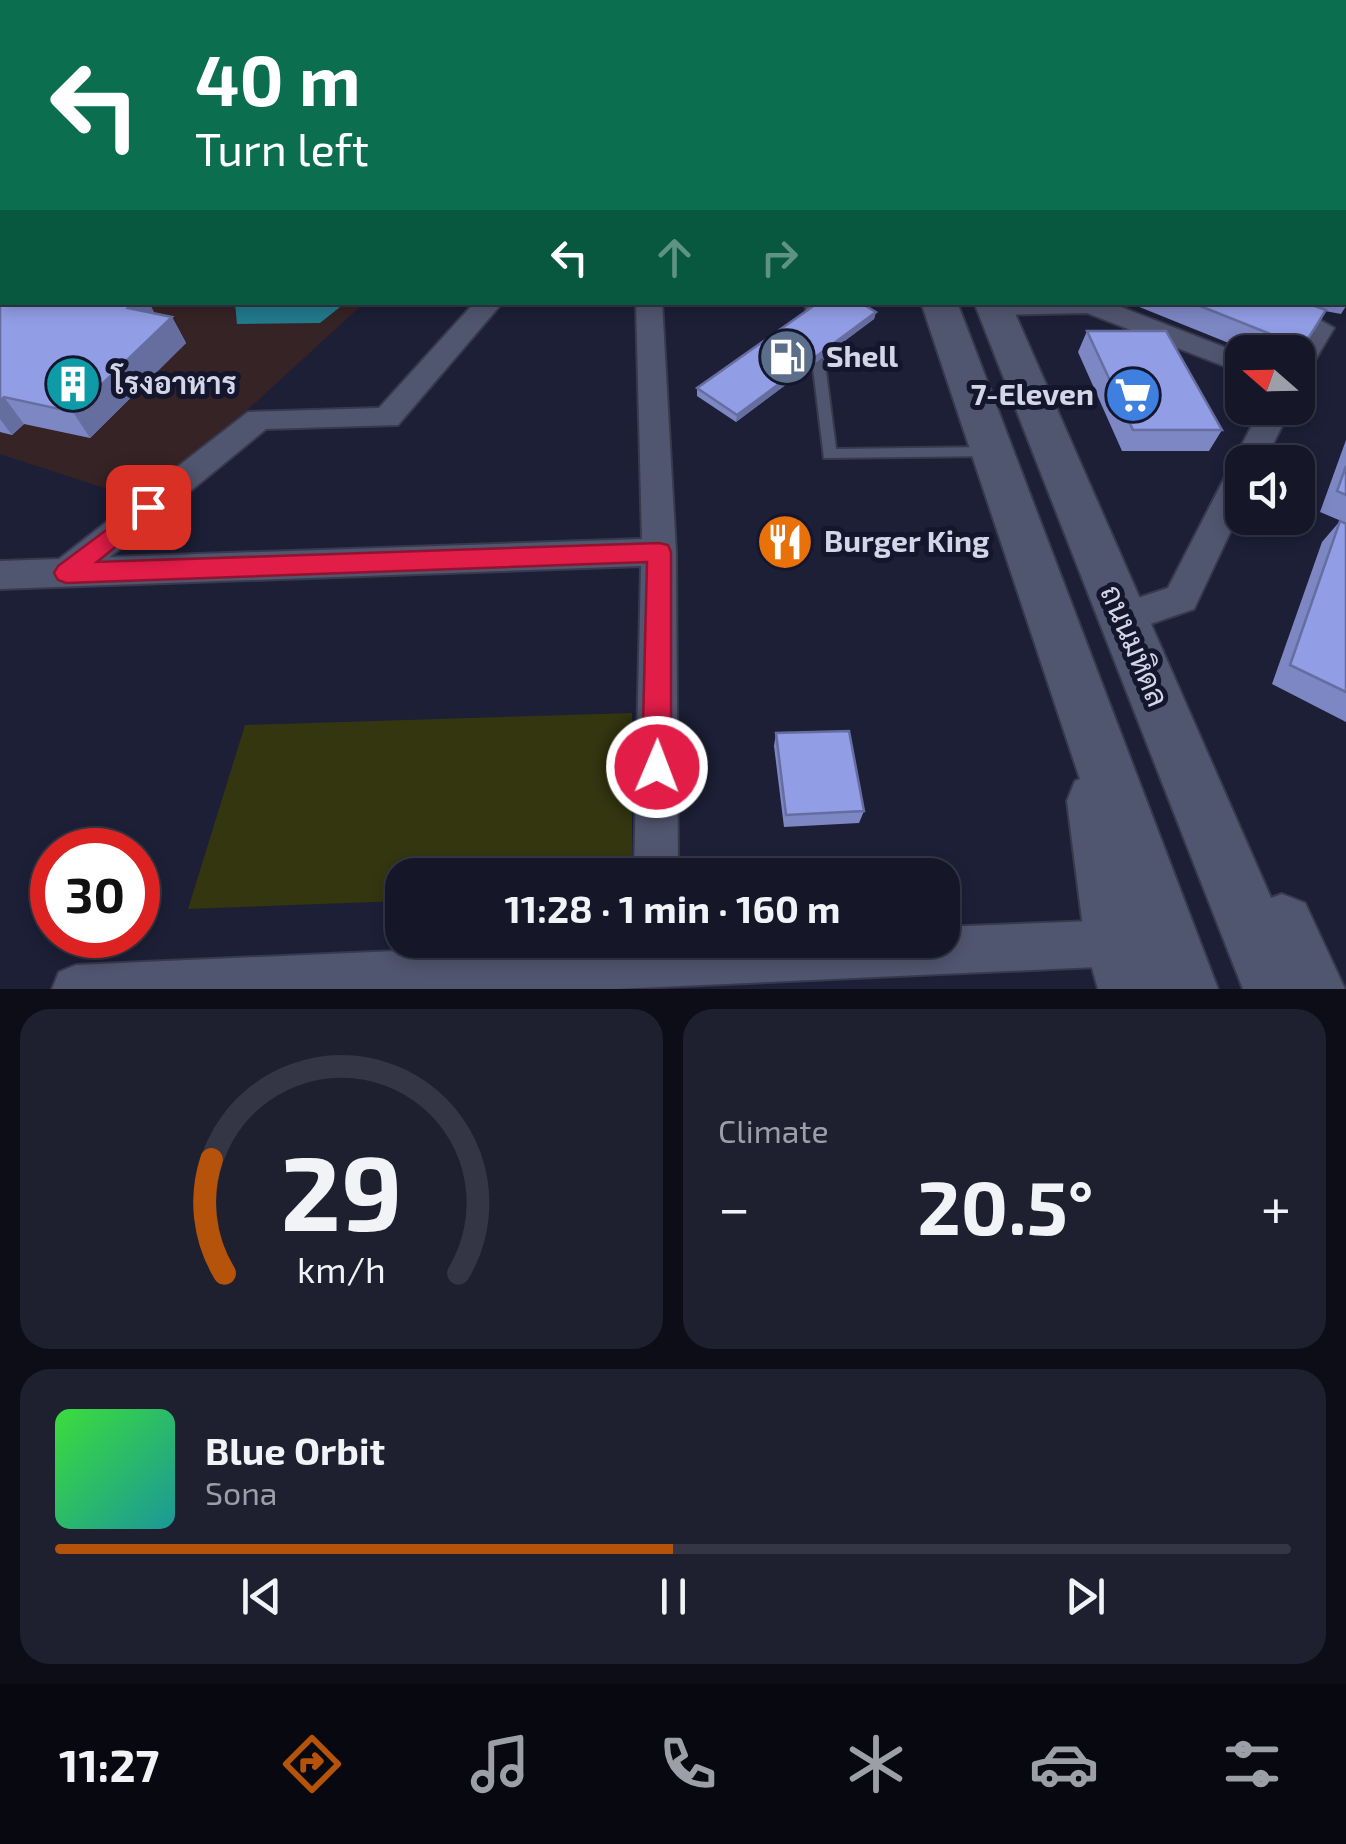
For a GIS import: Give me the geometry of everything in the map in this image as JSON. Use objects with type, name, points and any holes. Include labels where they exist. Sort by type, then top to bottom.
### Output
[{"type":"main road","points":[[941,305],[1184,989]]},
{"type":"main road","name":"ถนนมหิดล","points":[[993,305],[1277,989]]},
{"type":"main road","points":[[1080,696],[1125,966]]},
{"type":"main road","points":[[1164,715],[1280,922],[1311,989]]},
{"type":"street","points":[[66,573],[258,419],[387,418],[487,305]]},
{"type":"street","points":[[649,305],[659,552],[656,858]]},
{"type":"street","points":[[993,305],[1090,305],[1225,357]]},
{"type":"street","points":[[1315,337],[1320,328]]},
{"type":"street","points":[[1122,619],[1181,599],[1225,510]]},
{"type":"street","points":[[0,575],[659,552]]},
{"type":"street","points":[[76,989],[548,958]]},
{"type":"street","points":[[874,958],[1125,966]]},
{"type":"lane","points":[[811,305],[829,454],[993,452]]},
{"type":"shaded area","points":[[0,305],[362,305],[147,502],[0,454]]},
{"type":"shaded area","points":[[235,305],[342,305],[320,323],[237,324]]},
{"type":"shaded area","points":[[632,713],[632,858],[385,858],[385,902],[188,909],[245,725]]},
{"type":"building","name":"โรงอาหาร","points":[[0,305],[132,305],[128,308],[172,317],[73,412],[4,397],[0,401]]},
{"type":"building","name":"Shell","points":[[815,305],[864,305],[876,312],[737,415],[697,388]]},
{"type":"building","points":[[1198,305],[1312,305],[1326,310],[1310,335],[1273,335]]},
{"type":"building","points":[[1087,331],[1166,331],[1222,430],[1133,430]]},
{"type":"building","points":[[1346,466],[1346,495],[1337,491]]},
{"type":"building","points":[[1340,521],[1346,524],[1346,692],[1290,665]]},
{"type":"building","points":[[849,731],[864,811],[786,815],[776,733]]},
{"type":"place","name":"Shell","points":[[787,357]]},
{"type":"place","name":"โรงอาหาร","points":[[73,384]]},
{"type":"place","name":"7-Eleven","points":[[1133,395]]},
{"type":"place","name":"Burger King","points":[[785,542]]},
{"type":"route","points":[[148,507],[66,573],[659,552],[657,767]]}]
